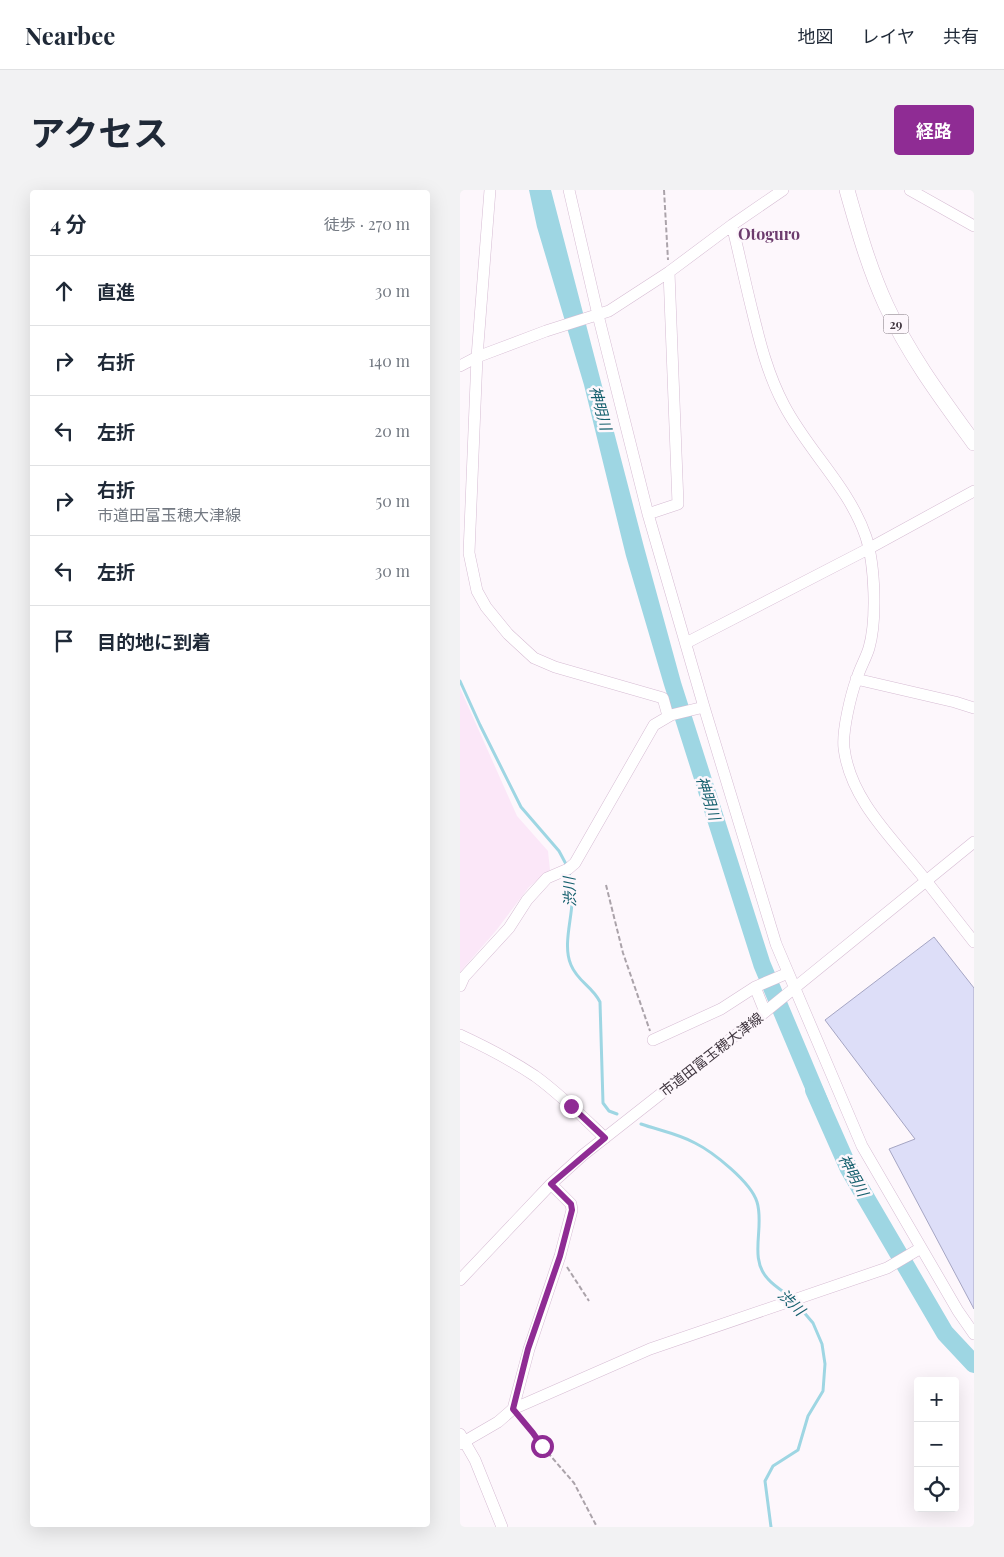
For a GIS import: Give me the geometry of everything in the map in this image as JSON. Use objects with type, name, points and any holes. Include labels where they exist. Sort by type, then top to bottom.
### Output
[{"type":"main road","name":"29","points":[[847,190],[863,247],[887,306],[911,352],[936,391],[974,443]]},
{"type":"street","points":[[490,190],[477,357],[469,552],[477,591],[486,607],[508,634],[534,658],[555,667],[663,698],[670,716]]},
{"type":"street","points":[[460,366],[477,357],[562,325],[609,311],[669,272],[782,190]]},
{"type":"street","points":[[910,190],[974,226]]},
{"type":"street","points":[[570,192],[594,316],[648,514],[686,643],[701,707],[776,944],[784,975],[862,1146],[918,1250],[974,1334]]},
{"type":"street","points":[[732,225],[771,380],[801,433],[846,495],[858,518],[868,549],[872,568],[872,624],[869,647],[856,679],[845,731],[844,748],[853,779],[871,813],[974,942]]},
{"type":"street","points":[[648,514],[678,504],[669,272]]},
{"type":"street","points":[[686,643],[868,549],[974,491]]},
{"type":"street","points":[[856,679],[974,708]]},
{"type":"street","points":[[460,986],[464,977],[509,928],[527,900],[547,878],[568,869],[575,863],[654,725],[670,716],[701,707]]},
{"type":"street","name":"市道田富玉穂大津線","points":[[460,1280],[551,1184],[605,1138],[766,1011],[974,842]]},
{"type":"street","points":[[653,1040],[721,1009],[757,986],[784,975]]},
{"type":"street","points":[[757,986],[766,1011]]},
{"type":"street","points":[[460,1035],[492,1050],[535,1077],[571,1106],[605,1138]]},
{"type":"street","points":[[513,1409],[528,1349],[560,1256],[572,1210],[571,1204],[551,1184]]},
{"type":"street","points":[[502,1527],[475,1460],[462,1440],[498,1422],[513,1409],[650,1349],[887,1268],[918,1250]]},
{"type":"path","points":[[664,190],[669,272]]},
{"type":"path","points":[[606,885],[623,954],[653,1040]]},
{"type":"path","points":[[560,1256],[589,1301]]},
{"type":"path","points":[[513,1409],[574,1483],[597,1527]]},
{"type":"shaded area","points":[[460,688],[517,816],[548,851],[550,870],[529,887],[495,932],[460,972]]},
{"type":"water","points":[[529,190],[551,190],[681,682],[770,961],[831,1106],[816,1115],[754,968],[664,685],[626,556],[584,385],[537,227]]},
{"type":"building","points":[[934,937],[974,988],[974,1309],[889,1149],[915,1139],[825,1020]]},
{"type":"waterway","name":"渋川","points":[[460,681],[521,807],[559,851],[567,866]]},
{"type":"waterway","name":"渋川","points":[[569,871],[572,903],[568,942],[569,958],[577,976],[600,1002],[603,1103],[609,1111],[617,1114]]},
{"type":"waterway","name":"神明川","points":[[814,1090],[849,1169],[945,1333],[974,1364]]},
{"type":"waterway","name":"渋川","points":[[641,1124],[682,1137],[703,1147],[721,1160],[747,1186],[757,1202],[759,1212],[758,1252],[762,1271],[773,1284],[792,1298]]},
{"type":"waterway","name":"渋川","points":[[771,1527],[765,1481],[773,1466],[798,1450],[808,1416],[823,1391],[825,1364],[822,1344],[813,1323],[796,1303]]},
{"type":"district","name":"Otoguro","points":[[769,233]]},
{"type":"route","points":[[542,1446],[513,1409],[528,1349],[560,1256],[572,1210],[571,1204],[551,1184],[605,1138],[571,1106]]}]
